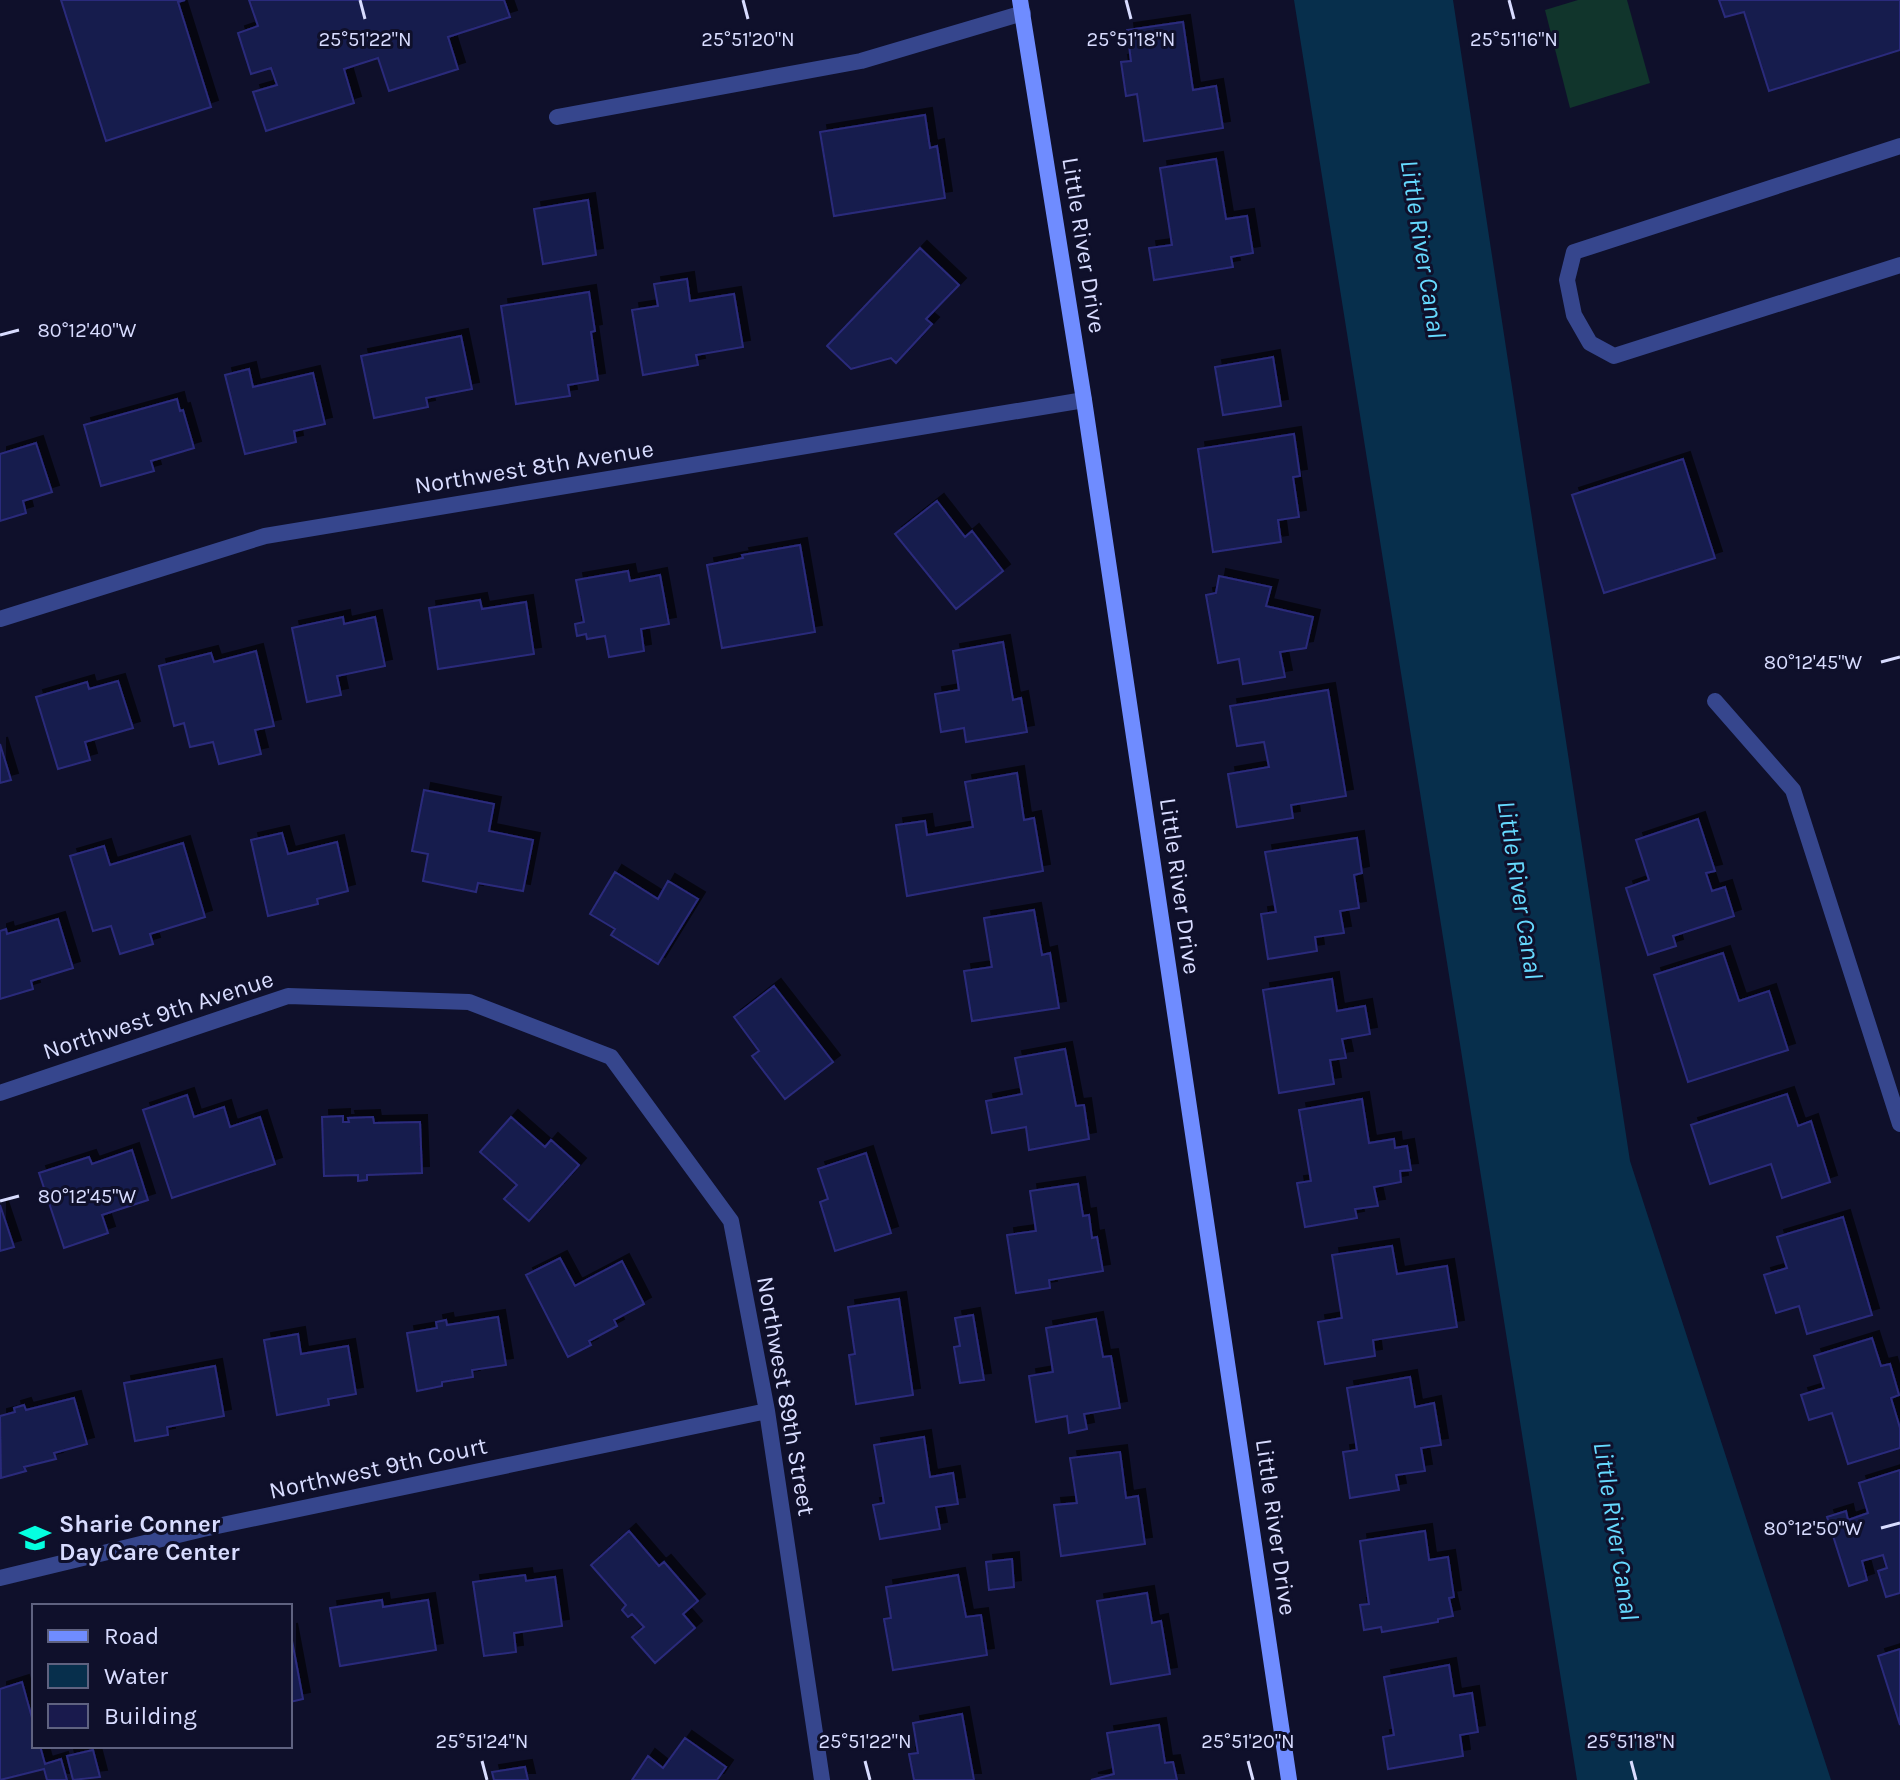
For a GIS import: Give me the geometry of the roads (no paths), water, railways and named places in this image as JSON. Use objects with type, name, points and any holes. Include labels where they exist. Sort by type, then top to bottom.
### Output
[{"type":"street","points":[[557,117],[861,61],[1021,7]]},
{"type":"street","name":"Little River Drive","points":[[1021,7],[1084,400],[1289,1780]]},
{"type":"street","points":[[1900,146],[1574,252],[1567,280],[1574,315],[1590,343],[1614,356],[1900,265]]},
{"type":"street","name":"Northwest 8th Avenue","points":[[0,619],[265,536],[1084,400]]},
{"type":"street","points":[[1715,701],[1793,790],[1900,1124]]},
{"type":"street","name":"Northwest 9th Avenue","points":[[0,1093],[288,996],[469,1002],[611,1057]]},
{"type":"street","name":"Northwest 89th Street","points":[[611,1057],[731,1221],[767,1411],[822,1780]]},
{"type":"street","name":"Northwest 9th Court","points":[[0,1578],[203,1529],[767,1411]]},
{"type":"water","name":"Little River Canal","points":[[1294,0],[1453,0],[1630,1161],[1831,1780],[1577,1780]]},
{"type":"place","name":"Sharie Conner Day Care Center","points":[[35,1538]]}]
